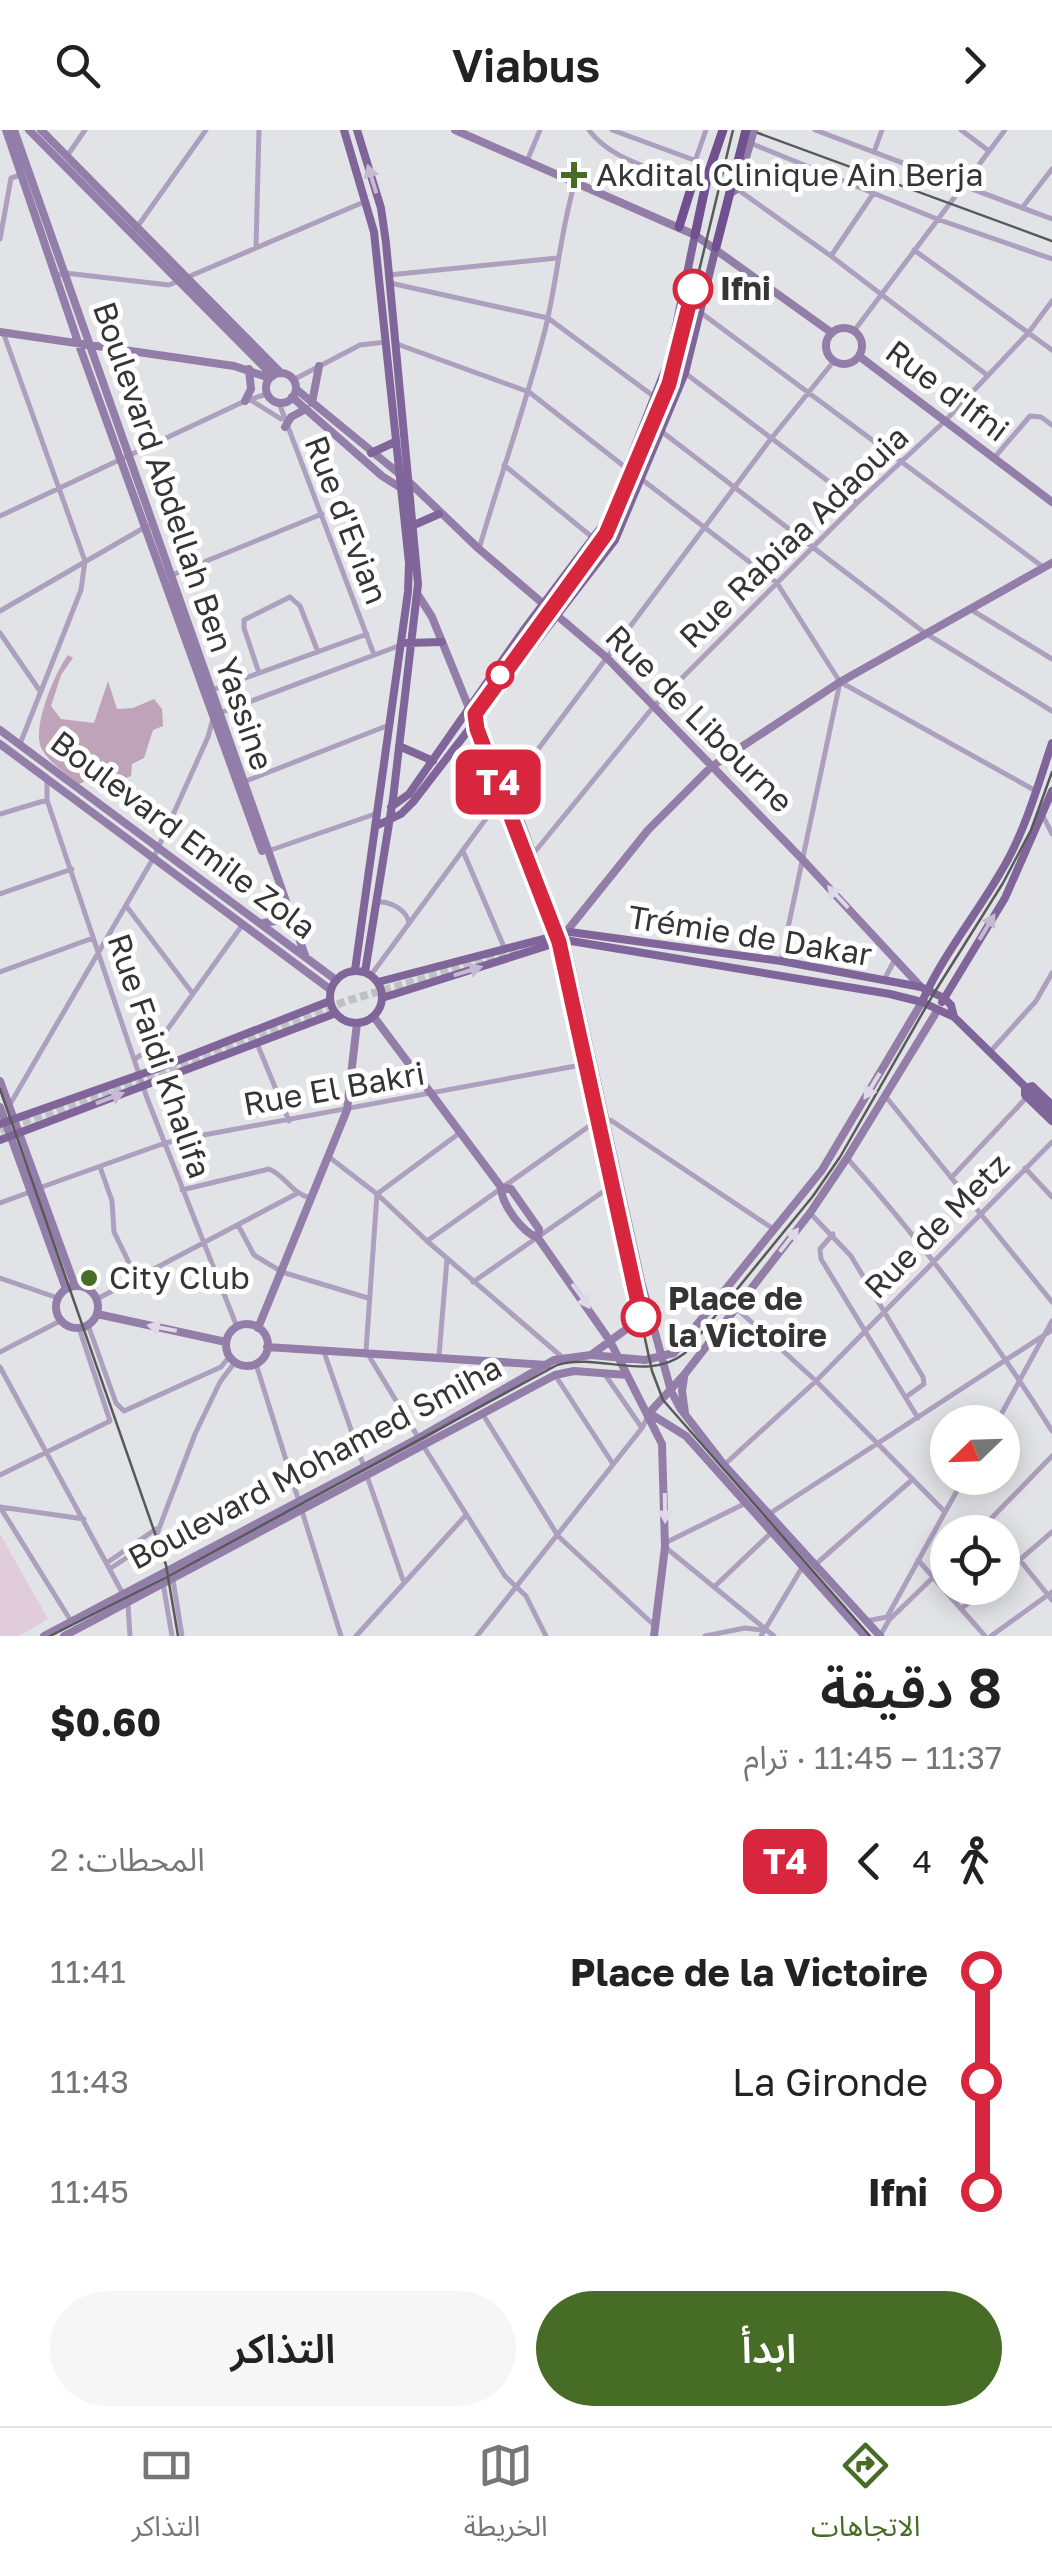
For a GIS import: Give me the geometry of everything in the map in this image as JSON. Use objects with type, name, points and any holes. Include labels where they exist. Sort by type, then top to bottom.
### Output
[{"type":"highway","points":[[716,247],[746,130]]},
{"type":"highway","points":[[695,235],[708,174],[722,133]]},
{"type":"highway","points":[[679,227],[689,186],[708,174]]},
{"type":"main road","points":[[344,130],[374,232],[408,563],[399,746],[367,974]]},
{"type":"main road","points":[[357,130],[380,208],[390,279],[418,594],[391,725],[376,826],[367,974],[382,998]]},
{"type":"main road","points":[[378,813],[409,794],[609,513],[668,360],[695,235]]},
{"type":"main road","points":[[376,826],[407,808],[615,540],[685,372],[716,247]]},
{"type":"main road","points":[[371,453],[395,442]]},
{"type":"main road","points":[[414,525],[439,514]]},
{"type":"main road","points":[[406,644],[442,642]]},
{"type":"main road","points":[[922,1002],[924,988],[1002,871],[1052,744]]},
{"type":"main road","points":[[399,746],[433,761]]},
{"type":"main road","points":[[937,1011],[1005,898],[1051,795]]},
{"type":"main road","points":[[954,1017],[944,998],[924,988],[780,962],[560,936],[336,980],[330,990],[336,1014],[357,1023],[374,1017],[382,998],[560,936],[890,994],[922,1002],[954,1017],[1052,1121]]},
{"type":"main road","name":"Trémie de Dakar","points":[[888,982],[600,940],[838,981],[890,994]]},
{"type":"main road","points":[[6,1121],[330,1000]]},
{"type":"main road","points":[[0,1140],[336,1014]]},
{"type":"main road","points":[[1026,1092],[1032,1086],[1052,1105]]},
{"type":"main road","points":[[1026,1092],[1052,1113]]},
{"type":"street","name":"Boulevard Abdellah Ben Yassine","points":[[6,130],[53,237],[78,342],[130,454],[150,525],[306,958]]},
{"type":"street","name":"Boulevard Abdellah Ben Yassine","points":[[14,130],[42,239],[89,344],[120,459],[150,525]]},
{"type":"street","points":[[65,160],[85,130]]},
{"type":"street","points":[[135,231],[206,130]]},
{"type":"street","points":[[256,247],[259,130]]},
{"type":"street","points":[[455,130],[695,235],[832,333]]},
{"type":"street","points":[[483,142],[488,130]]},
{"type":"street","points":[[527,161],[540,130]]},
{"type":"street","points":[[589,130],[618,154],[689,186],[706,130],[722,133]]},
{"type":"street","points":[[612,130],[694,160]]},
{"type":"street","points":[[754,130],[733,192],[830,256],[988,376]]},
{"type":"street","points":[[816,130],[960,188],[1052,219]]},
{"type":"street","points":[[874,152],[882,130]]},
{"type":"street","points":[[961,130],[988,152]]},
{"type":"street","points":[[854,331],[1005,130]]},
{"type":"street","points":[[20,146],[37,132],[275,376],[294,389],[399,488],[426,502]]},
{"type":"street","points":[[750,143],[1052,260]]},
{"type":"street","points":[[1022,208],[1052,169]]},
{"type":"street","points":[[0,176],[11,178],[25,173]]},
{"type":"street","points":[[0,238],[11,178]]},
{"type":"street","points":[[478,549],[529,392],[575,182]]},
{"type":"street","points":[[830,256],[874,194]]},
{"type":"street","points":[[60,275],[158,286],[184,280],[367,201]]},
{"type":"street","points":[[42,239],[53,237]]},
{"type":"street","points":[[914,250],[1052,350]]},
{"type":"street","points":[[390,279],[557,258]]},
{"type":"street","points":[[390,279],[548,318],[656,398]]},
{"type":"street","name":"Rue Rabiaa Adaouia","points":[[533,854],[654,706],[946,420],[1029,332],[1052,301]]},
{"type":"street","points":[[560,936],[648,830],[711,767],[840,682],[1048,565],[700,312]]},
{"type":"street","points":[[843,328],[854,331],[862,343],[859,356],[848,364],[834,361],[826,345],[832,333],[843,328]]},
{"type":"street","points":[[20,744],[81,590],[85,561],[1,332],[234,366],[275,376]]},
{"type":"street","points":[[234,366],[240,354],[238,337]]},
{"type":"street","points":[[268,394],[278,403],[319,366],[360,345],[396,344],[529,392],[625,466]]},
{"type":"street","name":"Rue d'Ifni","points":[[859,356],[1052,502]]},
{"type":"street","points":[[367,974],[770,440],[834,361]]},
{"type":"street","points":[[247,400],[284,424],[309,406],[319,366]]},
{"type":"street","points":[[247,400],[251,389],[249,369]]},
{"type":"street","points":[[685,372],[857,503]]},
{"type":"street","points":[[268,394],[275,376]]},
{"type":"street","points":[[0,516],[247,400],[268,394]]},
{"type":"street","name":"Rue d'Evian","points":[[278,403],[373,654]]},
{"type":"street","points":[[309,406],[408,481],[426,502]]},
{"type":"street","points":[[994,458],[1034,415],[1052,424]]},
{"type":"street","points":[[661,431],[926,634],[1052,710]]},
{"type":"street","points":[[504,464],[594,539]]},
{"type":"street","points":[[640,478],[777,584],[840,682],[1036,791],[1051,795]]},
{"type":"street","name":"Rue de Libourne","points":[[426,502],[607,658],[924,988]]},
{"type":"street","points":[[168,576],[322,514]]},
{"type":"street","points":[[0,611],[150,525]]},
{"type":"street","name":"Boulevard Abdellah Ben Yassine","points":[[168,576],[212,690],[217,714]]},
{"type":"street","points":[[418,594],[442,642],[501,798],[560,936],[636,1319],[632,1327],[610,1341]]},
{"type":"street","points":[[259,673],[244,620],[290,597],[300,606],[318,652]]},
{"type":"street","points":[[970,610],[1052,659]]},
{"type":"street","points":[[0,633],[40,691]]},
{"type":"street","points":[[212,690],[367,634]]},
{"type":"street","points":[[4,1106],[100,954],[154,857],[217,714],[406,644]]},
{"type":"street","points":[[780,962],[840,682]]},
{"type":"street","points":[[474,722],[508,789],[560,936],[606,1118],[641,1281],[671,1391],[724,1465],[880,1636],[889,1620],[930,1580]]},
{"type":"street","points":[[241,784],[391,725]]},
{"type":"street","name":"Boulevard Emile Zola","points":[[0,730],[336,980]]},
{"type":"street","name":"Boulevard Emile Zola","points":[[0,744],[330,990]]},
{"type":"street","name":"Rue Faidi Khalifa","points":[[48,779],[47,798],[143,1086],[237,1327]]},
{"type":"street","points":[[0,814],[62,790]]},
{"type":"street","points":[[266,852],[378,813]]},
{"type":"street","points":[[1042,816],[1052,834]]},
{"type":"street","points":[[463,851],[504,947]]},
{"type":"street","name":"Boulevard Abdellah Ben Yassine","points":[[264,924],[278,919],[281,910],[266,852]]},
{"type":"street","points":[[0,894],[72,869]]},
{"type":"street","points":[[376,903],[386,902],[403,911],[409,923]]},
{"type":"street","points":[[126,907],[193,994]]},
{"type":"street","points":[[135,1059],[157,1044],[244,924]]},
{"type":"street","points":[[0,972],[93,938]]},
{"type":"street","points":[[888,982],[895,959]]},
{"type":"street","points":[[990,1052],[1036,1001],[1052,973]]},
{"type":"street","points":[[591,1354],[645,1360],[674,1353],[822,1170],[922,1002]]},
{"type":"street","points":[[478,1636],[642,1428],[649,1413],[684,1375],[810,1213],[937,1011]]},
{"type":"street","points":[[374,1017],[501,1187],[510,1188],[539,1229],[538,1238],[610,1341],[649,1413],[664,1453],[665,1545],[655,1631]]},
{"type":"street","points":[[258,1328],[346,1110],[357,1023]]},
{"type":"street","points":[[256,1041],[289,1121]]},
{"type":"street","name":"Rue El Bakri","points":[[0,1203],[165,1144],[584,1064]]},
{"type":"street","points":[[0,1080],[6,1121],[15,1135],[70,1287]]},
{"type":"street","points":[[952,1178],[1026,1092]]},
{"type":"street","points":[[884,1095],[1052,1302]]},
{"type":"street","points":[[426,1241],[595,1120],[606,1118],[776,1230]]},
{"type":"street","points":[[461,1132],[377,1194],[366,1351],[505,1576],[529,1601],[546,1636]]},
{"type":"street","name":"Rue de Metz","points":[[724,1465],[816,1380],[1052,1142]]},
{"type":"street","points":[[329,1157],[377,1194],[562,1357]]},
{"type":"street","points":[[847,1158],[933,1261],[1005,1358],[1052,1431]]},
{"type":"street","points":[[100,1167],[112,1201],[114,1232],[137,1279]]},
{"type":"street","points":[[182,1190],[264,1168],[283,1177],[296,1194],[311,1199]]},
{"type":"street","points":[[1026,1168],[1052,1197]]},
{"type":"street","points":[[473,1282],[610,1187]]},
{"type":"street","points":[[97,1299],[296,1194]]},
{"type":"street","points":[[810,1213],[851,1256],[925,1382],[906,1397]]},
{"type":"street","points":[[237,1224],[254,1255],[282,1272],[368,1298]]},
{"type":"street","points":[[832,1234],[821,1247],[820,1256],[918,1418]]},
{"type":"street","points":[[439,1356],[448,1259]]},
{"type":"street","points":[[0,1278],[58,1298]]},
{"type":"street","points":[[70,1287],[85,1288],[97,1299],[97,1314],[84,1327],[66,1326],[60,1320],[58,1298],[70,1287]]},
{"type":"street","points":[[736,1308],[816,1380],[944,1510]]},
{"type":"street","points":[[97,1314],[226,1342]]},
{"type":"street","points":[[0,1352],[60,1320]]},
{"type":"street","points":[[1007,1405],[1052,1322]]},
{"type":"street","points":[[248,1325],[258,1328],[267,1347],[263,1358],[245,1366],[232,1360],[226,1342],[237,1327],[248,1325]]},
{"type":"street","points":[[84,1327],[116,1404],[128,1410],[232,1360]]},
{"type":"street","points":[[0,1476],[108,1423],[110,1416],[84,1327]]},
{"type":"street","points":[[769,1514],[1049,1331]]},
{"type":"street","name":"Boulevard Mohamed Smiha","points":[[421,1442],[546,1364],[562,1357],[591,1354],[610,1341]]},
{"type":"street","points":[[267,1347],[546,1364],[612,1464]]},
{"type":"street","points":[[323,1350],[403,1580]]},
{"type":"street","points":[[109,1565],[158,1527],[195,1434],[232,1360]]},
{"type":"street","points":[[526,1362],[530,1375]]},
{"type":"street","points":[[256,1364],[341,1636]]},
{"type":"street","points":[[0,1367],[126,1599],[130,1636]]},
{"type":"street","name":"Boulevard Mohamed Smiha","points":[[64,1636],[366,1471],[555,1375],[574,1371],[627,1376]]},
{"type":"street","points":[[604,1373],[642,1428]]},
{"type":"street","points":[[684,1375],[682,1391],[687,1418]]},
{"type":"street","points":[[482,1413],[558,1536],[655,1631]]},
{"type":"street","points":[[649,1413],[686,1436],[866,1636]]},
{"type":"street","points":[[995,1515],[1052,1456]]},
{"type":"street","points":[[816,1564],[912,1479]]},
{"type":"street","points":[[866,1621],[887,1617],[953,1495]]},
{"type":"street","points":[[665,1545],[747,1502]]},
{"type":"street","points":[[0,1507],[84,1519]]},
{"type":"street","points":[[0,1507],[75,1629]]},
{"type":"street","points":[[356,1636],[466,1515]]},
{"type":"street","points":[[714,1587],[773,1530]]},
{"type":"street","points":[[957,1605],[988,1636],[1051,1595],[1020,1560],[1052,1532]]},
{"type":"street","points":[[665,1545],[762,1633]]},
{"type":"street","points":[[918,1560],[930,1574]]},
{"type":"street","points":[[762,1633],[804,1565]]},
{"type":"street","points":[[167,1577],[172,1636]]},
{"type":"street","points":[[167,1577],[182,1636]]},
{"type":"street","points":[[961,1610],[967,1605]]},
{"type":"street","points":[[705,1636],[744,1628],[774,1636]]},
{"type":"street","name":"Boulevard Mohamed Smiha","points":[[44,1636],[75,1629]]},
{"type":"shaded area","points":[[68,655],[73,658],[61,675],[51,706],[61,719],[94,723],[108,681],[117,709],[133,708],[154,699],[162,709],[163,726],[153,730],[144,758],[132,764],[131,776],[121,780],[109,777],[104,782],[99,775],[79,784],[43,751],[41,717]]},
{"type":"shaded area","points":[[0,1534],[48,1619],[19,1636],[0,1636]]},
{"type":"tunnel","points":[[0,1130],[161,1074],[346,1001],[529,948]]},
{"type":"tram line","points":[[733,130],[678,358],[615,516],[592,555],[497,679],[477,709],[475,719],[559,942],[652,1371],[663,1400],[870,1636]]},
{"type":"tram line","name":"T4","points":[[641,1317],[559,942],[477,729],[475,714],[496,680],[606,534],[669,384],[693,289]]},
{"type":"tram line","points":[[50,1636],[165,1578],[557,1365],[589,1362],[655,1366],[685,1353],[813,1196],[840,1157],[934,993],[1003,883],[1031,830],[1052,772]]},
{"type":"tram line","points":[[0,1089],[166,1565],[178,1636]]},
{"type":"railway","points":[[758,133],[1052,241]]},
{"type":"place","name":"Akdital Clinique Ain Berja","points":[[574,175]]},
{"type":"place","name":"Ifni","points":[[693,289]]},
{"type":"place","name":"City Club","points":[[89,1278]]},
{"type":"place","name":"Place de la Victoire","points":[[641,1317]]}]
